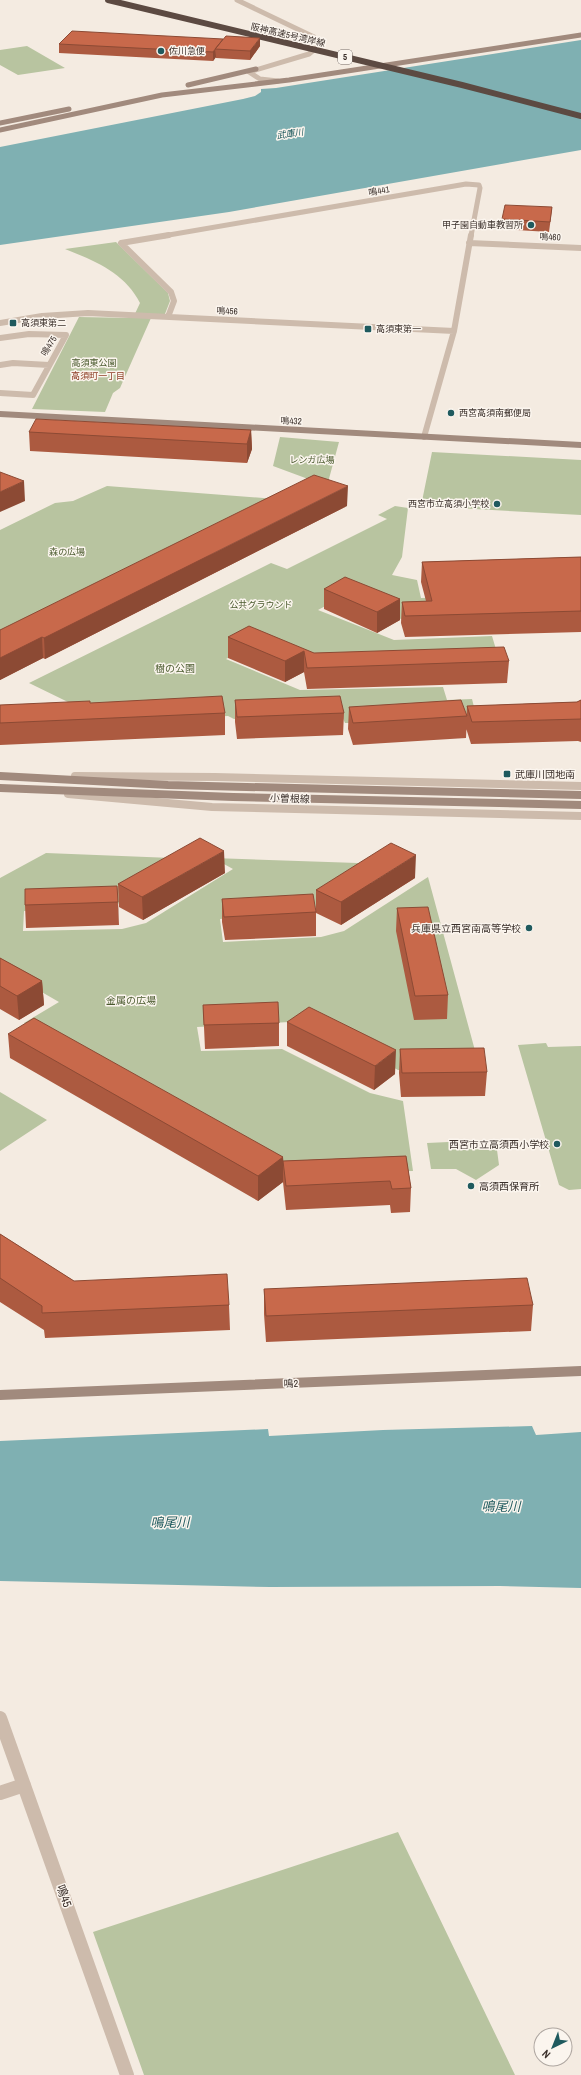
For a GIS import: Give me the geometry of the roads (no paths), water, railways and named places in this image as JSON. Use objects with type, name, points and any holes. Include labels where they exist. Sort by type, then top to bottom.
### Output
[{"type":"highway","name":"阪神高速5号湾岸線","points":[[108,0],[462,85],[581,116]]},
{"type":"highway","name":"阪神高速5号湾岸線","points":[[133,0],[475,81]]},
{"type":"street","points":[[0,123],[146,94],[293,60],[309,54],[320,45],[314,37],[236,0]]},
{"type":"street","points":[[0,130],[162,95],[278,81],[581,35]]},
{"type":"street","points":[[256,69],[249,72],[250,74],[260,79],[278,81]]},
{"type":"street","name":"鳴441","points":[[168,316],[174,301],[171,292],[121,243],[473,183],[479,185],[480,188],[454,331],[424,437]]},
{"type":"street","name":"鳴460","points":[[469,242],[581,248]]},
{"type":"street","name":"鳴456","points":[[0,323],[42,316],[88,313],[454,331]]},
{"type":"street","name":"鳴475","points":[[0,338],[29,334],[66,335],[33,396],[0,394]]},
{"type":"street","points":[[0,365],[13,363],[49,365]]},
{"type":"street","name":"鳴432","points":[[0,414],[581,445]]},
{"type":"street","points":[[2,776],[168,785],[581,795]]},
{"type":"street","name":"小曽根線","points":[[2,776],[215,776],[581,786]]},
{"type":"street","name":"小曽根線","points":[[0,788],[39,789],[103,798],[212,807],[581,816]]},
{"type":"street","points":[[39,789],[233,797],[581,805]]},
{"type":"street","name":"鳴2","points":[[0,1395],[581,1372]]},
{"type":"street","name":"鳴45","points":[[0,1718],[128,2075]]},
{"type":"street","points":[[0,1794],[24,1785]]},
{"type":"water","name":"武庫川","points":[[581,40],[581,150],[229,212],[0,245],[0,147],[243,99],[255,96],[261,92],[261,89],[276,88]]},
{"type":"water","name":"鳴尾川","points":[[532,1426],[536,1435],[581,1432],[581,1588],[500,1586],[270,1587],[0,1581],[0,1441],[268,1429],[269,1436],[383,1430]]},
{"type":"place","name":"佐川急便","points":[[161,51]]},
{"type":"place","name":"甲子園自動車教習所","points":[[531,225]]},
{"type":"place","name":"高須東第二","points":[[13,323]]},
{"type":"place","name":"高須東第一","points":[[368,329]]},
{"type":"place","name":"西宮高須南郵便局","points":[[451,413]]},
{"type":"place","name":"西宮市立高須小学校","points":[[497,504]]},
{"type":"place","name":"武庫川団地南","points":[[507,774]]},
{"type":"place","name":"兵庫県立西宮南高等学校","points":[[529,928]]},
{"type":"place","name":"西宮市立高須西小学校","points":[[557,1144]]},
{"type":"place","name":"高須西保育所","points":[[471,1186]]},
{"type":"district","name":"高須町一丁目","points":[[98,376]]},
{"type":"park label","name":"高須東公園","points":[[94,363]]},
{"type":"park label","name":"レンガ広場","points":[[312,460]]},
{"type":"park label","name":"森の広場","points":[[67,552]]},
{"type":"park label","name":"公共グラウンド","points":[[261,605]]},
{"type":"park label","name":"樹の公園","points":[[175,668]]},
{"type":"park label","name":"金属の広場","points":[[131,1000]]}]
